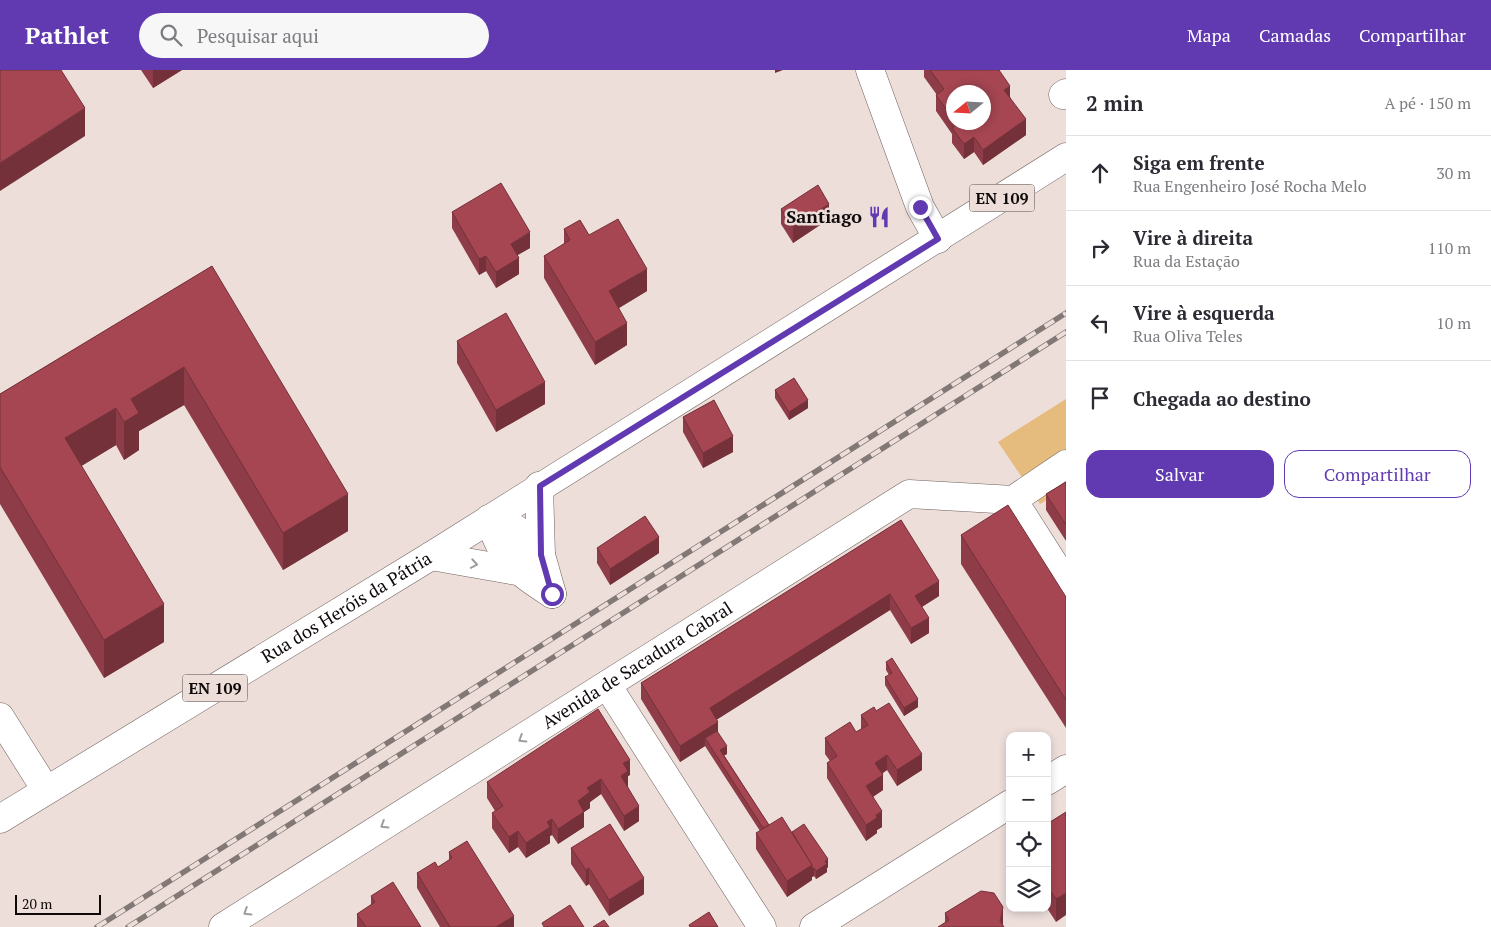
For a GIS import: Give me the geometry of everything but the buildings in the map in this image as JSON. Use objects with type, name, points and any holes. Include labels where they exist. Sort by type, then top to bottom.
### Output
[{"type":"street","points":[[870,70],[920,207],[938,239]]},
{"type":"street","name":"EN 109","points":[[489,519],[1066,158]]},
{"type":"street","points":[[1066,464],[1013,500],[1066,583]]},
{"type":"street","points":[[489,519],[498,545],[517,571],[552,594],[541,555],[540,486]]},
{"type":"street","name":"Avenida de Sacadura Cabral","points":[[224,927],[909,494],[1013,500]]},
{"type":"street","points":[[489,519],[516,529],[541,555]]},
{"type":"street","name":"Rua dos Heróis da Pátria","points":[[0,819],[489,519]]},
{"type":"street","points":[[431,556],[517,571]]},
{"type":"street","points":[[607,684],[762,927]]},
{"type":"street","points":[[0,716],[46,790]]},
{"type":"street","points":[[1051,778],[1066,769]]},
{"type":"street","points":[[814,927],[1006,807]]},
{"type":"shaded area","points":[[1066,399],[1066,488],[1040,504],[998,442]]},
{"type":"railway","points":[[97,927],[1066,313]]},
{"type":"railway","points":[[128,927],[1066,332]]},
{"type":"place","name":"Santiago","points":[[879,217]]},
{"type":"route","points":[[552,594],[541,555],[540,486],[938,239],[920,207]]}]
